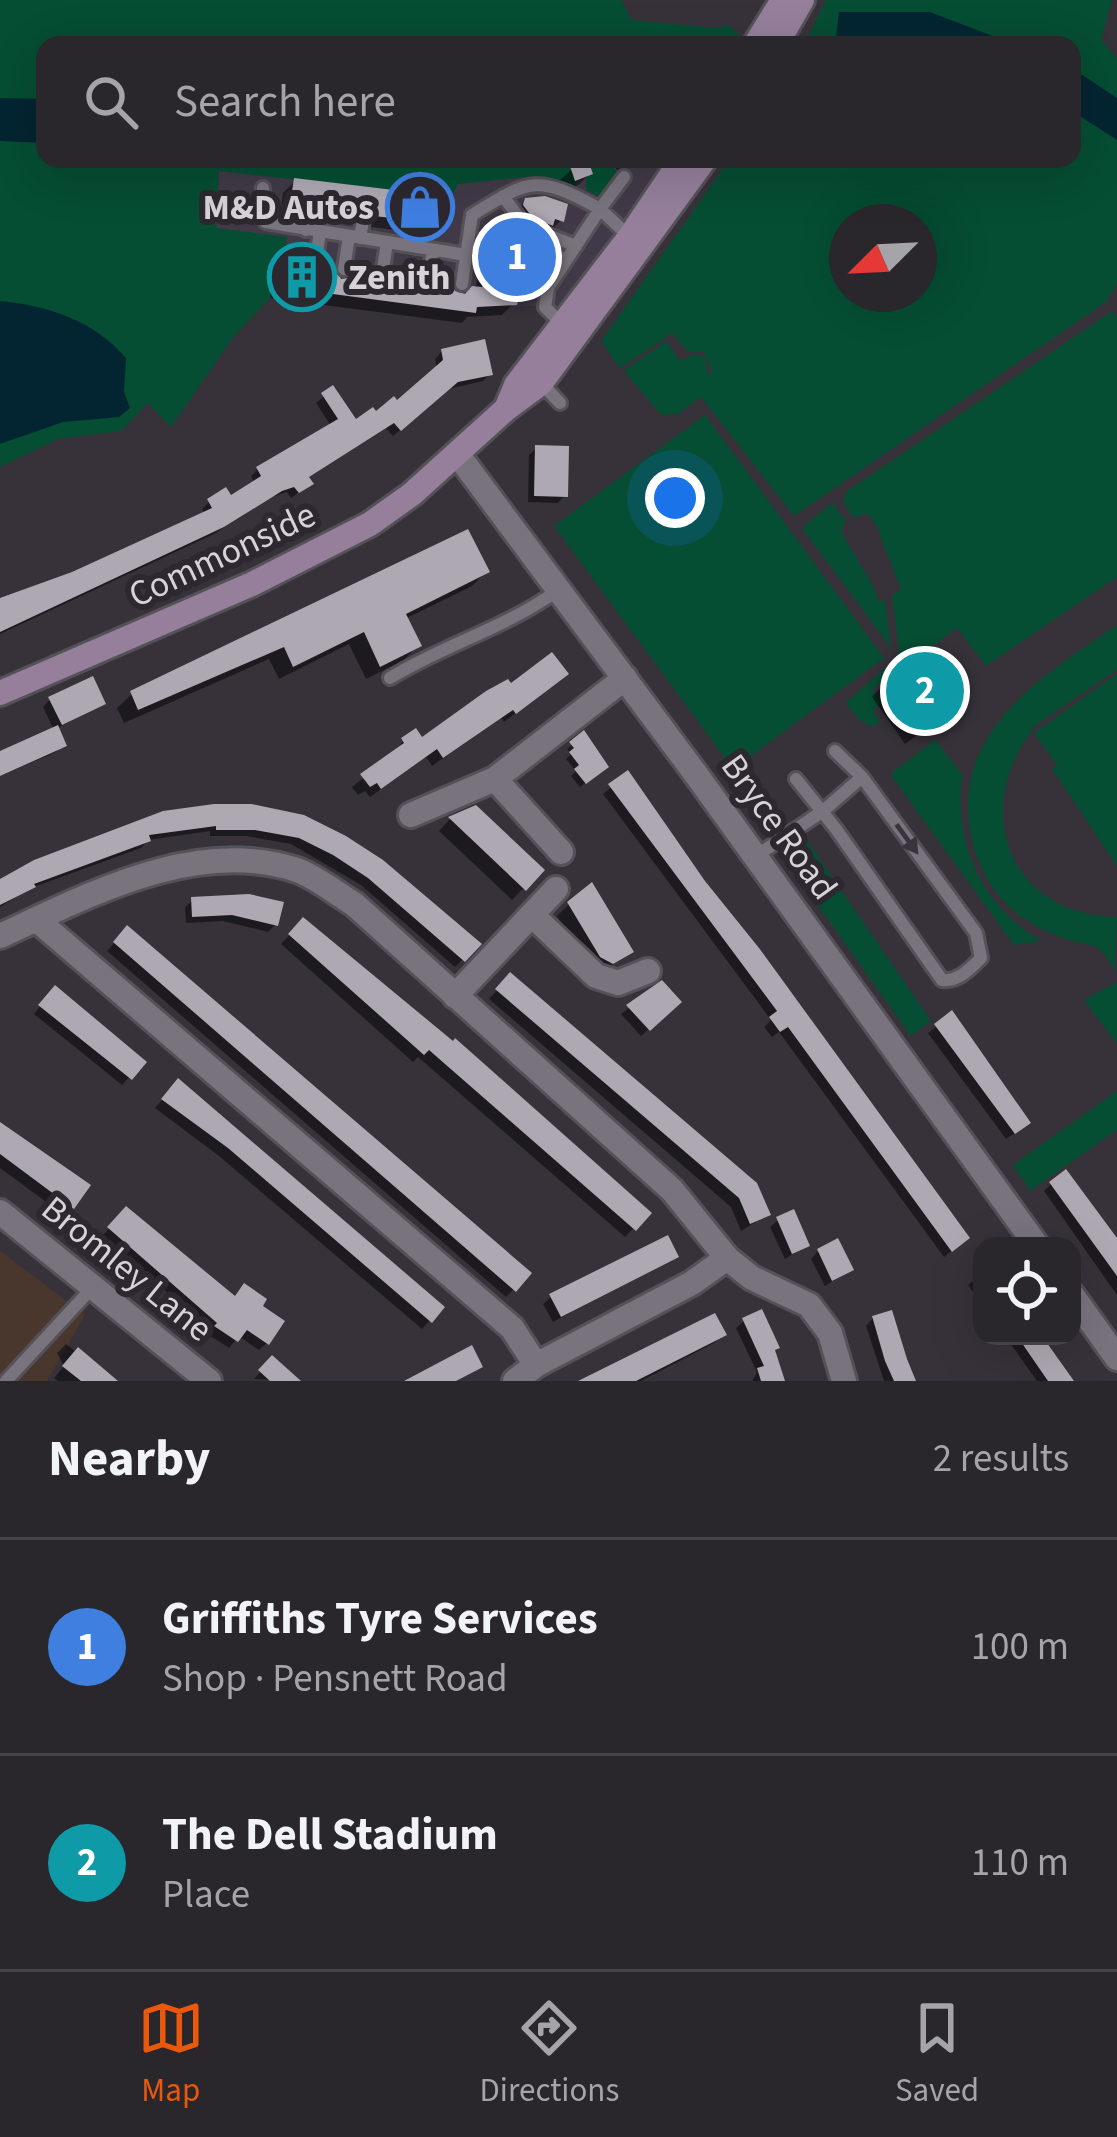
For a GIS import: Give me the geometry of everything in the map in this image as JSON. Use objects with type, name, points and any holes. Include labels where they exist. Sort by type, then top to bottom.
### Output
[{"type":"main road","points":[[761,36],[783,0]]},
{"type":"main road","points":[[781,36],[802,0]]},
{"type":"main road","points":[[506,409],[542,383],[594,312],[677,168]]},
{"type":"main road","points":[[506,409],[516,385],[698,168]]},
{"type":"main road","name":"Commonside","points":[[0,693],[233,592],[370,524],[458,455],[506,409]]},
{"type":"street","name":"Bryce Road","points":[[458,455],[1031,1237]]},
{"type":"street","points":[[411,815],[495,779],[625,678]]},
{"type":"street","points":[[495,779],[561,852]]},
{"type":"street","points":[[0,937],[125,882],[194,863],[242,861],[299,871],[354,904],[672,1190],[727,1258],[752,1278],[808,1305],[822,1319],[844,1381]]},
{"type":"street","points":[[455,996],[556,889]]},
{"type":"street","points":[[532,915],[596,976],[618,983],[648,970]]},
{"type":"street","points":[[37,920],[512,1328],[525,1373],[692,1283],[727,1258]]},
{"type":"street","name":"Bromley Lane","points":[[0,1212],[209,1381]]},
{"type":"street","points":[[1081,1308],[1117,1358]]},
{"type":"lane","points":[[594,312],[585,312],[572,327],[563,326],[545,307],[548,288],[624,177]]},
{"type":"lane","points":[[462,284],[472,215],[530,183],[551,186],[599,209],[633,246]]},
{"type":"lane","points":[[262,188],[266,222],[466,255]]},
{"type":"lane","points":[[503,196],[525,226],[576,246]]},
{"type":"lane","points":[[309,207],[315,265]]},
{"type":"lane","points":[[344,269],[364,214]]},
{"type":"lane","points":[[416,247],[420,221]]},
{"type":"lane","points":[[382,274],[387,242]]},
{"type":"lane","points":[[428,280],[433,250]]},
{"type":"lane","points":[[544,257],[562,266]]},
{"type":"lane","points":[[542,383],[560,403]]},
{"type":"lane","points":[[390,678],[434,651],[512,621],[559,589]]},
{"type":"lane","points":[[796,778],[942,980],[950,981],[970,970],[981,958],[976,933],[862,777],[835,751]]},
{"type":"lane","points":[[756,856],[799,830],[862,777]]},
{"type":"lane","points":[[6,1381],[93,1287]]},
{"type":"shaded area","points":[[542,168],[688,168],[563,326],[538,306],[478,307],[476,313],[280,287],[286,238],[216,228],[219,171],[457,184]]},
{"type":"shaded area","points":[[0,1251],[85,1315],[47,1381],[0,1381]]},
{"type":"green space","points":[[0,0],[621,0],[632,20],[715,28],[728,25],[739,34],[36,36],[36,168],[584,168],[575,185],[535,176],[458,184],[452,197],[219,171],[216,228],[287,237],[280,287],[232,339],[171,427],[148,403],[121,431],[58,439],[0,467]]},
{"type":"green space","points":[[826,0],[1112,0],[1101,40],[1117,58],[1117,284],[1106,302],[794,516],[701,397],[678,414],[661,415],[624,371],[666,341],[680,361],[694,354],[705,358],[708,375],[712,371],[703,352],[688,352],[672,333],[620,368],[601,341],[724,168],[1081,168],[1081,36],[808,36]]},
{"type":"green space","points":[[591,168],[618,172],[600,197],[586,190],[586,177],[593,174]]},
{"type":"green space","points":[[1111,312],[1117,316],[1117,577],[986,666],[957,628],[872,689],[883,703],[873,710],[880,722],[872,727],[858,719],[846,703],[899,651],[892,595],[901,590],[876,525],[867,513],[853,518],[843,501],[846,492]]},
{"type":"green space","points":[[705,415],[884,658],[733,769],[554,526]]},
{"type":"green space","points":[[832,503],[846,521],[841,530],[879,602],[885,600],[891,648],[802,528]]},
{"type":"green space","points":[[1117,625],[1117,670],[1037,724],[1017,755],[1005,788],[1003,820],[1010,850],[1025,876],[1048,897],[1079,911],[1117,917],[1115,972],[1099,949],[1035,925],[998,895],[972,842],[968,795],[990,734],[1010,708]]},
{"type":"green space","points":[[1117,674],[1117,866],[1052,769],[1057,765],[1034,733]]},
{"type":"green space","points":[[935,740],[962,774],[962,824],[976,870],[1002,909],[1041,941],[1014,945],[890,774]]},
{"type":"green space","points":[[802,833],[931,1021],[911,1036],[780,852]]},
{"type":"green space","points":[[1117,982],[1117,1044],[1084,1000]]},
{"type":"green space","points":[[1117,1091],[1117,1130],[1030,1191],[1013,1165]]},
{"type":"water","points":[[839,12],[930,12],[993,36],[836,36]]},
{"type":"water","points":[[1081,74],[1117,98],[1117,140],[1081,117]]},
{"type":"water","points":[[0,98],[36,99],[36,143],[0,141]]},
{"type":"water","points":[[0,301],[69,317],[113,345],[126,358],[124,392],[130,408],[119,417],[63,422],[0,444]]},
{"type":"building","points":[[571,168],[591,168],[593,174],[575,181]]},
{"type":"building","points":[[294,178],[452,197],[448,225],[430,223],[420,211],[410,220],[374,216],[365,204],[354,213],[319,209],[309,197],[299,206],[290,205]]},
{"type":"building","points":[[545,196],[568,204],[564,222],[555,219],[553,226],[532,217],[523,205],[525,198]]},
{"type":"building","points":[[498,227],[539,243],[536,252],[543,260],[541,268],[533,266],[530,277],[525,275],[517,305],[477,307],[476,313],[280,287],[283,261],[305,264],[312,275],[320,274],[325,266],[334,267],[341,279],[349,278],[354,270],[372,272],[379,284],[387,283],[392,275],[418,278],[427,290],[438,281],[452,283],[455,291],[465,294],[472,286],[482,287]]},
{"type":"building","points":[[485,339],[493,375],[458,382],[401,431],[394,423],[309,477],[314,484],[299,493],[294,487],[282,491],[224,527],[0,632],[0,598],[72,572],[212,508],[207,499],[226,487],[231,495],[261,476],[256,467],[338,419],[321,393],[333,385],[356,419],[394,396],[397,400],[443,360],[441,349]]},
{"type":"building","points":[[535,445],[569,446],[568,497],[534,496]]},
{"type":"building","points":[[468,529],[490,572],[406,614],[422,646],[380,667],[364,632],[293,667],[284,647],[138,710],[130,691]]},
{"type":"building","points":[[932,647],[968,699],[918,735],[881,683]]},
{"type":"building","points":[[552,652],[569,674],[516,714],[513,710],[443,758],[437,749],[381,789],[377,783],[370,787],[360,774],[404,743],[401,738],[416,728],[422,737]]},
{"type":"building","points":[[93,676],[106,704],[62,725],[48,697]]},
{"type":"building","points":[[58,725],[67,746],[0,776],[0,751]]},
{"type":"building","points":[[584,730],[609,767],[586,784],[569,752],[574,748],[569,742]]},
{"type":"building","points":[[628,770],[970,1238],[952,1252],[788,1027],[780,1032],[769,1017],[777,1011],[608,784]]},
{"type":"building","points":[[251,804],[304,815],[346,836],[383,860],[482,944],[465,962],[368,878],[333,855],[299,838],[255,830],[216,830],[216,826],[149,835],[151,841],[34,884],[36,887],[0,905],[0,879],[34,860],[163,811]]},
{"type":"building","points":[[476,805],[545,870],[526,891],[448,817]]},
{"type":"building","points":[[592,882],[634,952],[613,964],[600,957],[567,902]]},
{"type":"building","points":[[249,894],[284,902],[278,926],[232,915],[192,917],[191,897]]},
{"type":"building","points":[[303,917],[453,1041],[455,1038],[652,1213],[636,1231],[429,1050],[424,1055],[288,934]]},
{"type":"building","points":[[127,925],[532,1273],[516,1292],[113,942]]},
{"type":"building","points":[[510,972],[757,1183],[771,1215],[750,1224],[739,1198],[495,989]]},
{"type":"building","points":[[662,980],[682,1002],[650,1031],[626,1005]]},
{"type":"building","points":[[55,985],[147,1062],[132,1080],[38,1005]]},
{"type":"building","points":[[952,1010],[1031,1123],[1015,1134],[934,1024]]},
{"type":"building","points":[[178,1078],[445,1307],[432,1323],[228,1148],[161,1099]]},
{"type":"building","points":[[0,1122],[91,1185],[74,1209],[0,1154]]},
{"type":"building","points":[[1066,1169],[1117,1238],[1117,1276],[1049,1182]]},
{"type":"building","points":[[126,1206],[235,1296],[244,1283],[267,1299],[263,1306],[285,1321],[269,1345],[247,1330],[238,1342],[214,1326],[217,1323],[107,1227]]},
{"type":"building","points":[[794,1209],[810,1246],[792,1254],[776,1217]]},
{"type":"building","points":[[668,1235],[679,1257],[561,1317],[549,1294]]},
{"type":"building","points":[[838,1238],[854,1270],[832,1281],[817,1249]]},
{"type":"building","points":[[762,1309],[780,1348],[775,1350],[785,1381],[761,1381],[757,1368],[764,1366],[742,1318]]},
{"type":"building","points":[[892,1310],[916,1381],[894,1381],[885,1361],[872,1316]]},
{"type":"building","points":[[715,1313],[727,1335],[636,1381],[578,1381]]},
{"type":"building","points":[[472,1345],[483,1367],[456,1381],[404,1381]]},
{"type":"building","points":[[1023,1345],[1048,1345],[1074,1381],[1048,1381]]},
{"type":"building","points":[[78,1347],[118,1381],[81,1381],[62,1366]]},
{"type":"building","points":[[272,1355],[301,1381],[270,1381],[258,1370]]},
{"type":"place","name":"M&D Autos","points":[[420,207]]},
{"type":"place","name":"Griffiths Tyre Services","points":[[517,257]]},
{"type":"place","name":"Zenith","points":[[302,277]]},
{"type":"place","name":"The Dell Stadium","points":[[925,691]]}]
